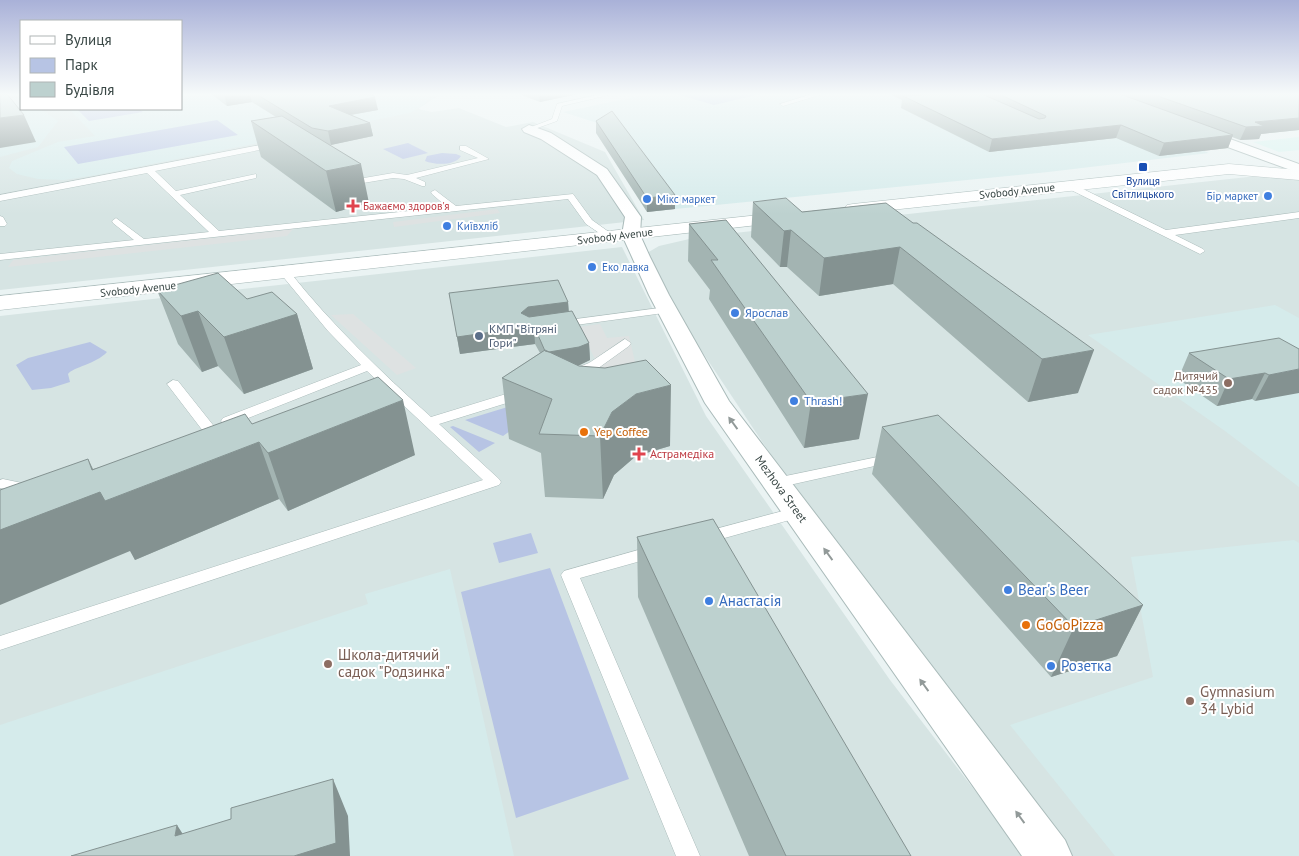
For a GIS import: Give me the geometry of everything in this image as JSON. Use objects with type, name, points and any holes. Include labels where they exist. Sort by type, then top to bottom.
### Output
[{"type":"street","name":"Mezhova Street","points":[[541,134],[602,172],[633,217],[621,236],[667,310],[718,403],[1049,856]]},
{"type":"street","points":[[1204,134],[1299,168]]},
{"type":"street","name":"Svobody Avenue","points":[[835,211],[1230,169],[1299,159]]},
{"type":"street","name":"Svobody Avenue","points":[[1230,169],[1299,175]]},
{"type":"street","name":"Svobody Avenue","points":[[0,304],[808,214]]},
{"type":"lane","points":[[0,198],[285,142]]},
{"type":"lane","points":[[409,177],[485,159],[463,148]]},
{"type":"lane","points":[[149,170],[217,234]]},
{"type":"lane","points":[[348,172],[363,181],[393,174],[409,177],[422,184]]},
{"type":"lane","points":[[375,188],[377,183],[393,174]]},
{"type":"lane","points":[[174,194],[253,176]]},
{"type":"lane","points":[[1070,186],[1200,251]]},
{"type":"lane","points":[[435,192],[455,209]]},
{"type":"lane","points":[[0,256],[570,196],[589,222],[621,236]]},
{"type":"lane","points":[[1166,233],[1297,216]]},
{"type":"lane","points":[[116,221],[142,242]]},
{"type":"lane","points":[[0,643],[494,482],[370,366],[301,295],[285,273]]},
{"type":"lane","points":[[547,326],[667,310]]},
{"type":"lane","points":[[560,379],[593,366],[625,343]]},
{"type":"lane","points":[[190,435],[370,366]]},
{"type":"lane","points":[[173,384],[208,428]]},
{"type":"lane","points":[[431,422],[535,390]]},
{"type":"lane","points":[[776,483],[903,456]]},
{"type":"lane","points":[[3,484],[38,490],[47,486]]},
{"type":"lane","points":[[688,542],[798,512]]},
{"type":"lane","points":[[669,547],[570,574],[688,856]]},
{"type":"shaded area","points":[[0,134],[562,134],[605,152],[644,220],[0,290]]},
{"type":"shaded area","points":[[0,134],[48,134],[38,147],[0,157]]},
{"type":"shaded area","points":[[93,134],[304,134],[64,180],[38,179],[17,174],[9,168],[12,161],[58,142],[95,136]]},
{"type":"shaded area","points":[[624,134],[1162,134],[1209,153],[1048,172],[675,209],[639,159]]},
{"type":"shaded area","points":[[1299,137],[1299,150],[1279,152],[1253,142]]},
{"type":"shaded area","points":[[1266,175],[1299,177],[1299,856],[1055,856],[781,470],[687,329],[647,253],[659,246],[698,237]]},
{"type":"shaded area","points":[[497,209],[500,213],[394,227],[393,222]]},
{"type":"shaded area","points":[[293,229],[287,236],[8,267],[13,260]]},
{"type":"shaded area","points":[[622,247],[706,416],[890,680],[1025,856],[0,856],[0,316]]},
{"type":"shaded area","name":"Дитячий садок №435","points":[[1275,305],[1299,318],[1299,487],[1225,431],[1088,335]]},
{"type":"shaded area","points":[[353,314],[416,368],[397,375],[331,315]]},
{"type":"shaded area","points":[[600,324],[607,338],[629,336],[644,401],[558,387],[599,367],[579,327]]},
{"type":"shaded area","name":"Gymnasium 34 Lybid","points":[[1294,540],[1299,543],[1299,856],[1115,856],[1010,725],[1153,677],[1131,557]]},
{"type":"shaded area","name":"Школа-дитячий садок \"Родзинка\"","points":[[450,569],[514,856],[0,856],[0,725],[368,604],[365,594]]},
{"type":"green space","points":[[138,134],[238,135],[78,164],[64,147]]},
{"type":"green space","points":[[408,143],[428,153],[403,159],[383,149]]},
{"type":"green space","points":[[442,153],[461,156],[454,162],[444,164],[425,161],[427,156]]},
{"type":"green space","points":[[90,342],[107,352],[97,360],[68,374],[70,382],[51,388],[32,390],[16,365],[28,358]]},
{"type":"green space","points":[[554,399],[503,436],[465,420],[517,404]]},
{"type":"green space","points":[[453,426],[495,443],[479,452],[450,427]]},
{"type":"green space","points":[[531,533],[538,553],[499,563],[493,543]]},
{"type":"green space","points":[[550,568],[629,779],[516,818],[461,592]]},
{"type":"building","points":[[270,134],[312,134],[361,164],[326,171]]},
{"type":"building","points":[[605,134],[629,134],[675,195],[647,198]]},
{"type":"building","points":[[982,134],[1039,134],[992,139]]},
{"type":"building","points":[[1142,134],[1233,135],[1164,143]]},
{"type":"building","points":[[786,198],[802,212],[886,203],[913,223],[917,223],[1094,350],[1042,359],[900,247],[824,258],[791,230],[784,231],[753,202]]},
{"type":"building","points":[[726,220],[868,394],[811,402],[711,260],[718,260],[689,224]]},
{"type":"building","points":[[218,273],[247,299],[272,292],[297,314],[224,337],[198,311],[181,316],[157,290]]},
{"type":"building","points":[[558,280],[568,302],[528,307],[521,313],[529,317],[572,311],[589,343],[579,347],[545,351],[534,326],[457,337],[449,293]]},
{"type":"building","points":[[1279,338],[1299,349],[1299,369],[1269,375],[1265,373],[1229,379],[1189,353]]},
{"type":"building","points":[[545,350],[579,366],[605,368],[646,360],[671,385],[636,394],[612,412],[600,436],[539,434],[552,399],[502,378]]},
{"type":"building","points":[[378,377],[403,400],[268,453],[259,442],[105,501],[100,492],[0,530],[0,490],[88,459],[92,470],[245,414],[252,424]]},
{"type":"building","points":[[938,415],[1143,605],[1074,627],[882,427]]},
{"type":"building","points":[[713,519],[911,856],[786,856],[637,537]]},
{"type":"building","points":[[333,779],[336,843],[294,856],[71,856],[177,825],[175,836],[231,819],[231,808]]},
{"type":"place","name":"Вулиця Світлицького","points":[[1143,167]]},
{"type":"place","name":"Бір маркет","points":[[1268,196]]},
{"type":"place","name":"Мікс маркет","points":[[647,199]]},
{"type":"place","name":"Бажаємо здоров'я","points":[[353,206]]},
{"type":"place","name":"Київхліб","points":[[447,226]]},
{"type":"place","name":"Еко лавка","points":[[592,267]]},
{"type":"place","name":"Ярослав","points":[[735,313]]},
{"type":"place","name":"КМП \"Вітряні Гори\"","points":[[479,336]]},
{"type":"place","name":"Дитячий садок №435","points":[[1228,383]]},
{"type":"place","name":"Thrash!","points":[[794,401]]},
{"type":"place","name":"Yep Coffee","points":[[584,432]]},
{"type":"place","name":"Астрамедіка","points":[[639,454]]},
{"type":"place","name":"Bear's Beer","points":[[1008,590]]},
{"type":"place","name":"Анастасія","points":[[709,601]]},
{"type":"place","name":"GoGoPizza","points":[[1026,625]]},
{"type":"place","name":"Школа-дитячий садок \"Родзинка\"","points":[[328,664]]},
{"type":"place","name":"Розетка","points":[[1051,666]]},
{"type":"place","name":"Gymnasium 34 Lybid","points":[[1190,701]]}]
